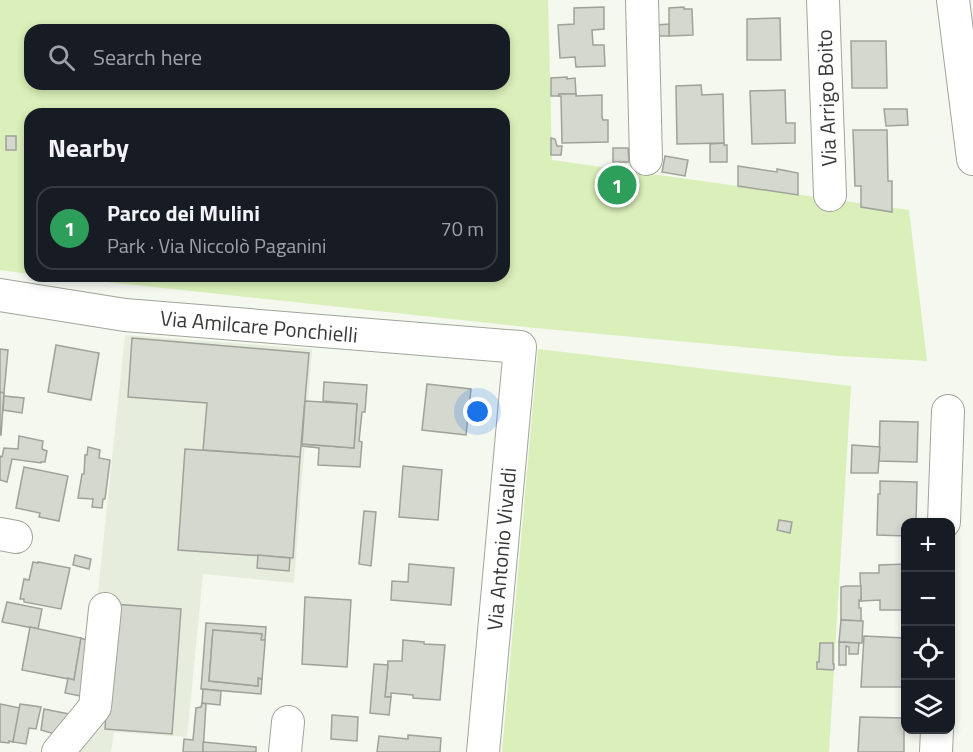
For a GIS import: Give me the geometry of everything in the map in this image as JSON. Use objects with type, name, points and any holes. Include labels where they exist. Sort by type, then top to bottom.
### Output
[{"type":"street","points":[[642,0],[646,159]]},
{"type":"street","name":"Via Arrigo Boito","points":[[823,0],[830,195]]},
{"type":"street","points":[[953,0],[973,159]]},
{"type":"street","name":"Via Amilcare Ponchielli","points":[[0,295],[125,315],[520,347]]},
{"type":"street","name":"Via Antonio Vivaldi","points":[[483,752],[520,347]]},
{"type":"street","points":[[944,518],[948,411]]},
{"type":"street","points":[[58,752],[95,707],[105,609]]},
{"type":"street","points":[[936,752],[937,734]]},
{"type":"shaded area","points":[[125,335],[312,349],[294,583],[203,574],[187,737],[114,732],[111,752],[47,752],[86,706]]},
{"type":"green space","points":[[0,0],[548,0],[552,160],[909,210],[927,361],[841,356],[535,328],[108,282],[510,282],[510,108],[24,108],[24,273],[0,270]]},
{"type":"green space","points":[[538,349],[851,386],[829,752],[502,752]]},
{"type":"building","points":[[604,7],[604,29],[592,30],[593,45],[604,45],[605,66],[576,67],[575,57],[560,58],[558,25],[574,24],[574,8]]},
{"type":"building","points":[[684,7],[684,9],[692,9],[693,35],[669,36],[669,8]]},
{"type":"building","points":[[780,18],[781,60],[747,60],[747,19]]},
{"type":"building","points":[[669,24],[669,36],[657,36],[656,25]]},
{"type":"building","points":[[851,41],[886,41],[887,88],[852,88]]},
{"type":"building","points":[[567,77],[567,79],[575,78],[576,94],[551,96],[551,78]]},
{"type":"building","points":[[701,85],[702,95],[723,94],[724,143],[677,144],[676,86]]},
{"type":"building","points":[[785,90],[786,123],[795,123],[795,143],[752,144],[750,91]]},
{"type":"building","points":[[559,94],[602,95],[602,117],[603,120],[608,120],[608,142],[562,143],[561,96]]},
{"type":"building","points":[[884,109],[907,109],[908,125],[886,126]]},
{"type":"building","points":[[853,130],[887,130],[888,181],[892,181],[892,212],[861,207],[861,186],[855,186]]},
{"type":"building","points":[[6,136],[16,136],[16,150],[6,150]]},
{"type":"building","points":[[551,138],[555,139],[557,146],[562,146],[561,155],[551,155]]},
{"type":"building","points":[[724,143],[727,145],[727,162],[710,162],[710,144]]},
{"type":"building","points":[[613,148],[628,148],[629,162],[613,162]]},
{"type":"building","points":[[665,156],[688,160],[685,176],[662,172]]},
{"type":"building","points":[[738,166],[798,173],[798,195],[738,186]]},
{"type":"building","points":[[132,338],[309,353],[300,457],[203,450],[207,403],[128,397]]},
{"type":"building","points":[[56,345],[99,353],[91,400],[48,392]]},
{"type":"building","points":[[0,349],[8,350],[4,393],[0,392]]},
{"type":"building","points":[[324,382],[367,385],[365,412],[362,412],[359,441],[362,442],[360,467],[318,465],[319,448],[302,446],[302,444],[354,448],[357,404],[323,401]]},
{"type":"building","points":[[427,384],[471,389],[466,435],[422,430]]},
{"type":"building","points":[[0,392],[4,393],[1,435],[0,435]]},
{"type":"building","points":[[4,396],[24,398],[22,413],[3,410]]},
{"type":"building","points":[[305,401],[357,404],[354,448],[302,444]]},
{"type":"building","points":[[880,421],[918,422],[917,462],[879,461]]},
{"type":"building","points":[[19,436],[43,441],[42,449],[47,451],[45,462],[12,459],[7,482],[0,480],[0,456],[2,457],[4,448],[18,449]]},
{"type":"building","points":[[852,445],[880,447],[878,473],[851,473]]},
{"type":"building","points":[[88,447],[100,450],[99,458],[110,460],[102,508],[92,507],[93,499],[78,498]]},
{"type":"building","points":[[185,449],[300,457],[293,558],[178,550]]},
{"type":"building","points":[[403,466],[442,470],[438,520],[399,517]]},
{"type":"building","points":[[24,467],[68,476],[59,521],[39,517],[40,513],[16,508]]},
{"type":"building","points":[[880,481],[917,482],[916,518],[901,518],[901,536],[877,535],[878,494],[880,494]]},
{"type":"building","points":[[364,511],[376,512],[371,566],[359,564]]},
{"type":"building","points":[[779,520],[792,522],[790,533],[777,530]]},
{"type":"building","points":[[75,555],[91,559],[89,569],[73,565]]},
{"type":"building","points":[[258,555],[290,558],[289,571],[257,568]]},
{"type":"building","points":[[33,562],[70,568],[61,609],[24,602],[24,599],[20,599],[24,579],[29,580]]},
{"type":"building","points":[[409,564],[454,568],[451,605],[391,600],[392,581],[408,582]]},
{"type":"building","points":[[901,564],[901,610],[880,610],[880,600],[861,601],[860,573],[879,573],[879,565]]},
{"type":"building","points":[[861,586],[859,608],[861,608],[861,621],[841,620],[841,587]]},
{"type":"building","points":[[305,597],[351,600],[347,667],[302,664]]},
{"type":"building","points":[[7,602],[42,609],[38,629],[2,622]]},
{"type":"building","points":[[113,604],[181,609],[172,734],[105,729]]},
{"type":"building","points":[[841,620],[863,621],[862,643],[839,642]]},
{"type":"building","points":[[206,623],[266,627],[265,640],[261,640],[262,634],[213,630],[209,681],[258,686],[258,678],[262,679],[261,694],[201,689]]},
{"type":"building","points":[[30,627],[81,638],[74,680],[22,670]]},
{"type":"building","points":[[213,630],[262,634],[261,640],[265,640],[265,643],[262,679],[258,678],[258,686],[209,681]]},
{"type":"building","points":[[864,636],[901,638],[901,687],[861,687]]},
{"type":"building","points":[[81,638],[86,640],[86,697],[65,693],[68,678],[74,680]]},
{"type":"building","points":[[403,640],[445,645],[440,700],[413,698],[413,695],[391,693],[391,697],[385,697],[388,661],[402,661]]},
{"type":"building","points":[[839,642],[859,643],[858,654],[849,654],[849,647],[846,646],[846,665],[839,665]]},
{"type":"building","points":[[820,643],[833,643],[833,670],[817,669]]},
{"type":"building","points":[[374,664],[388,665],[385,697],[391,697],[389,715],[370,713]]},
{"type":"building","points":[[203,689],[221,691],[220,705],[202,703]]},
{"type":"building","points":[[202,703],[206,704],[203,752],[183,752],[184,739],[193,740],[196,708],[201,707]]},
{"type":"building","points":[[0,704],[20,708],[13,742],[0,742]]},
{"type":"building","points":[[20,704],[41,707],[36,729],[29,728],[26,744],[13,742]]},
{"type":"building","points":[[44,709],[74,715],[58,735],[41,730]]},
{"type":"building","points":[[332,715],[358,717],[357,741],[331,739]]},
{"type":"building","points":[[860,717],[901,718],[904,752],[858,752]]},
{"type":"building","points":[[408,735],[441,738],[440,752],[377,752],[379,736],[408,739]]},
{"type":"building","points":[[203,742],[256,747],[256,752],[203,752]]},
{"type":"place","name":"Parco dei Mulini","points":[[617,185]]}]
